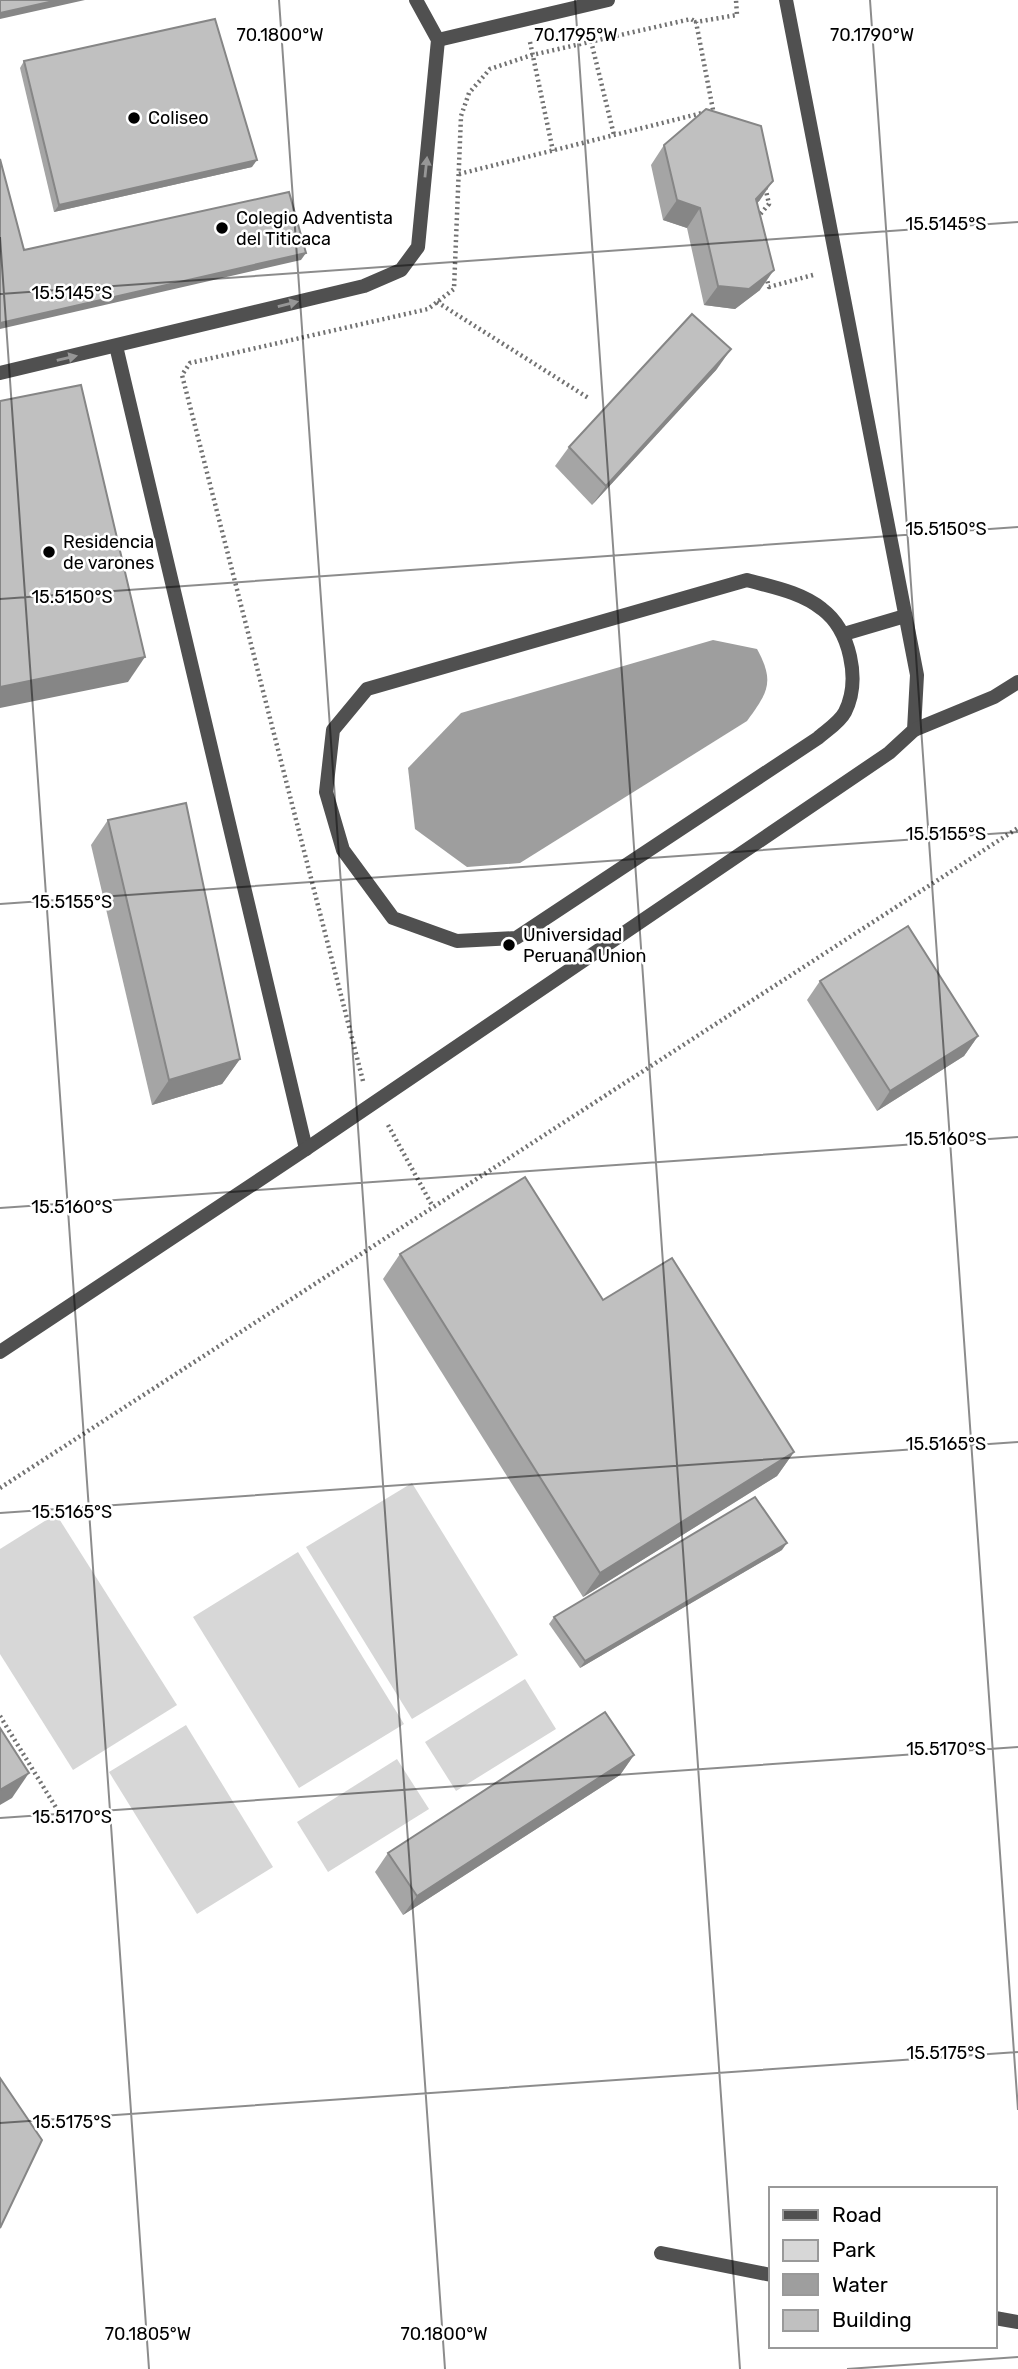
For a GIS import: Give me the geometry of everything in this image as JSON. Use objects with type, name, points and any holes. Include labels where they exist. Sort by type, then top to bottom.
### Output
[{"type":"street","points":[[0,373],[363,286],[401,271],[418,247],[438,40],[416,0]]},
{"type":"street","points":[[438,40],[608,0]]},
{"type":"street","points":[[786,0],[917,675],[914,730]]},
{"type":"street","points":[[117,346],[306,1149]]},
{"type":"street","points":[[747,580],[794,593],[822,609],[844,634],[852,682],[845,713],[827,730],[516,938],[457,941],[393,918],[343,850],[326,792],[333,730],[367,689],[747,580]]},
{"type":"street","points":[[844,634],[905,616]]},
{"type":"street","points":[[0,1352],[306,1149],[889,754],[914,730],[994,697],[1018,682]]},
{"type":"street","points":[[661,2253],[769,2275]]},
{"type":"street","points":[[997,2318],[1018,2322]]},
{"type":"path","points":[[433,1208],[359,1073],[182,375],[190,363],[428,309],[454,289],[461,116],[469,93],[490,69],[533,55],[691,19],[696,22],[737,15],[736,0]]},
{"type":"path","points":[[525,20],[553,151]]},
{"type":"path","points":[[696,22],[715,119]]},
{"type":"path","points":[[591,41],[614,135]]},
{"type":"path","points":[[459,174],[713,110]]},
{"type":"path","points":[[751,225],[769,204],[763,180]]},
{"type":"path","points":[[765,275],[769,287],[838,269]]},
{"type":"path","points":[[437,302],[590,399]]},
{"type":"path","points":[[0,1488],[1018,828]]},
{"type":"path","points":[[0,1716],[63,1819]]},
{"type":"green space","points":[[412,1483],[518,1655],[412,1719],[306,1547]]},
{"type":"green space","points":[[56,1514],[177,1705],[73,1770],[0,1654],[0,1549]]},
{"type":"green space","points":[[298,1552],[404,1724],[299,1788],[193,1617]]},
{"type":"green space","points":[[525,1679],[556,1729],[456,1791],[425,1742]]},
{"type":"green space","points":[[186,1725],[273,1867],[197,1914],[109,1772]]},
{"type":"green space","points":[[397,1759],[429,1809],[328,1872],[297,1822]]},
{"type":"water","points":[[713,640],[757,649],[763,660],[767,686],[747,721],[520,863],[467,867],[415,829],[408,768],[461,713]]},
{"type":"building","points":[[0,0],[58,0],[0,13]]},
{"type":"building","name":"Coliseo","points":[[215,19],[257,160],[59,205],[24,61]]},
{"type":"building","points":[[706,109],[761,126],[773,181],[756,199],[774,270],[749,289],[718,286],[700,208],[677,200],[664,145]]},
{"type":"building","name":"Colegio Adventista del Titicaca","points":[[0,159],[24,250],[289,192],[306,253],[0,323]]},
{"type":"building","points":[[692,314],[731,349],[606,486],[569,447]]},
{"type":"building","name":"Residencia de varones","points":[[81,385],[145,657],[0,687],[0,401]]},
{"type":"building","points":[[186,803],[240,1059],[169,1080],[108,820]]},
{"type":"building","points":[[908,926],[978,1036],[890,1091],[820,981]]},
{"type":"building","points":[[525,1177],[603,1300],[672,1258],[794,1452],[600,1573],[400,1254]]},
{"type":"building","points":[[755,1497],[787,1543],[585,1661],[554,1617]]},
{"type":"building","points":[[605,1712],[634,1755],[417,1896],[388,1853]]},
{"type":"building","points":[[0,1728],[29,1773],[0,1790]]},
{"type":"building","points":[[0,2078],[42,2140],[0,2228]]},
{"type":"place","name":"Coliseo","points":[[134,118]]},
{"type":"place","name":"Colegio Adventista del Titicaca","points":[[222,228]]},
{"type":"place","name":"Residencia de varones","points":[[49,552]]},
{"type":"place","name":"Universidad Peruana Union","points":[[509,945]]}]
